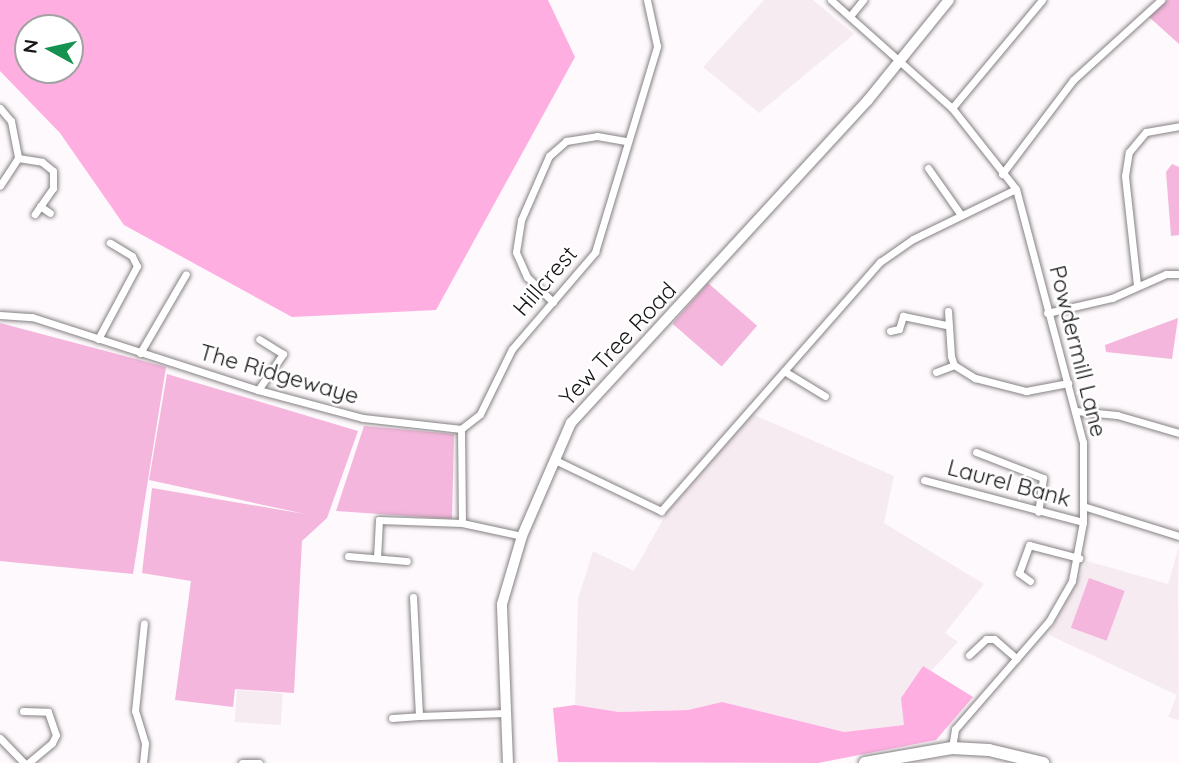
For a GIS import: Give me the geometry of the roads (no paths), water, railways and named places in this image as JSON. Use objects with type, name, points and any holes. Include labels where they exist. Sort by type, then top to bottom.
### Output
[{"type":"highway","points":[[865,763],[952,748],[989,750],[1043,763]]},
{"type":"street","name":"Hillcrest","points":[[461,429],[480,414],[512,349],[596,252],[614,203],[626,141],[648,87],[657,46],[647,0]]},
{"type":"street","name":"Powdermill Lane","points":[[831,0],[902,60],[952,108],[1016,189],[1083,442],[1083,522],[1079,558],[1049,621],[955,729],[952,748]]},
{"type":"street","points":[[850,16],[863,0]]},
{"type":"street","name":"Yew Tree Road","points":[[508,763],[502,604],[522,536],[571,423],[902,60],[949,0]]},
{"type":"street","points":[[952,108],[1042,0]]},
{"type":"street","points":[[1002,174],[1073,80],[1161,0]]},
{"type":"street","points":[[0,108],[11,121],[18,158],[0,186]]},
{"type":"street","points":[[1137,285],[1125,176],[1129,152],[1146,132],[1179,126]]},
{"type":"street","points":[[553,302],[527,276],[516,252],[521,220],[549,156],[566,141],[597,136],[626,141]]},
{"type":"street","points":[[18,158],[42,162],[53,172],[53,188],[34,214]]},
{"type":"street","points":[[928,168],[961,215]]},
{"type":"street","points":[[555,460],[660,511],[880,262],[961,215],[1016,189]]},
{"type":"street","points":[[40,206],[50,213]]},
{"type":"street","points":[[98,339],[137,266],[132,256],[110,243]]},
{"type":"street","points":[[140,353],[186,274]]},
{"type":"street","points":[[1047,313],[1112,298],[1137,285],[1179,274]]},
{"type":"street","points":[[948,311],[946,326],[954,365]]},
{"type":"street","name":"The Ridgewaye","points":[[0,315],[32,317],[258,390],[363,418],[461,429]]},
{"type":"street","points":[[890,331],[898,329],[903,316],[946,326]]},
{"type":"street","points":[[258,390],[283,354],[259,339]]},
{"type":"street","points":[[936,372],[954,365],[1001,387],[1026,391],[1068,383]]},
{"type":"street","points":[[784,371],[825,396]]},
{"type":"street","points":[[1076,411],[1117,415],[1179,433]]},
{"type":"street","points":[[461,429],[463,523]]},
{"type":"street","points":[[976,452],[1043,478],[1038,512]]},
{"type":"street","name":"Laurel Bank","points":[[924,480],[1083,522]]},
{"type":"street","points":[[1083,506],[1179,536]]},
{"type":"street","points":[[377,558],[379,520],[463,523],[522,536]]},
{"type":"street","points":[[1030,581],[1019,573],[1029,545],[1079,558]]},
{"type":"street","points":[[348,556],[407,561]]},
{"type":"street","points":[[412,597],[418,716]]},
{"type":"street","points":[[143,763],[145,743],[135,711],[144,623]]},
{"type":"street","points":[[969,656],[979,643],[994,639],[1017,659]]},
{"type":"street","points":[[0,738],[26,763],[52,743],[56,735],[48,712],[23,710]]},
{"type":"street","points":[[392,718],[505,713]]},
{"type":"street","points":[[242,763],[259,763]]}]
